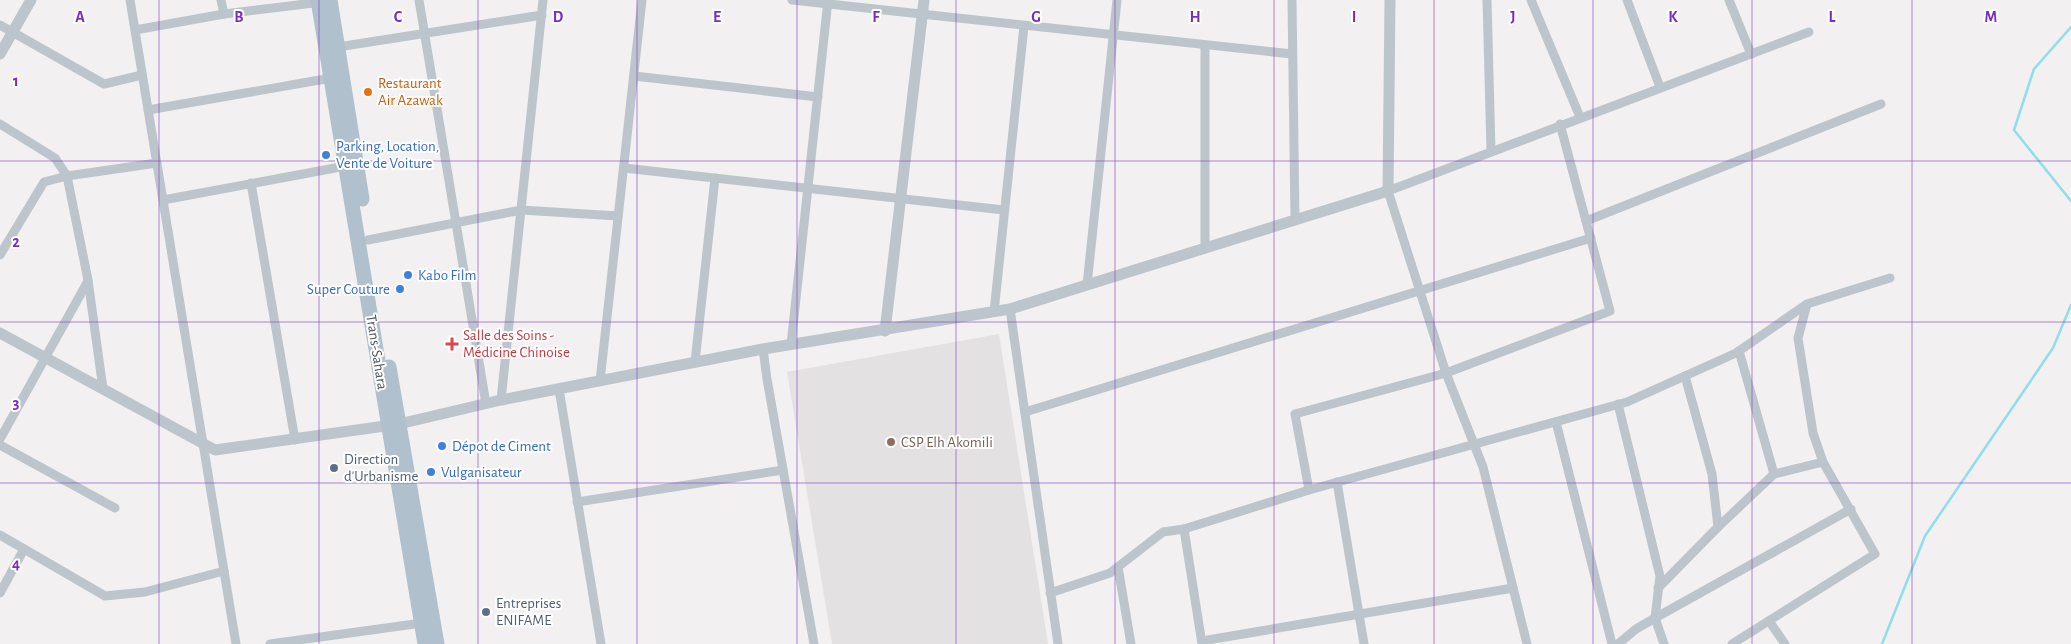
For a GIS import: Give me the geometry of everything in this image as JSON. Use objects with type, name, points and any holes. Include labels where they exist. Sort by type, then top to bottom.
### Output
[{"type":"main road","name":"Trans-Sahara","points":[[324,1],[338,47],[368,240],[426,644]]},
{"type":"main road","name":"Trans-Sahara","points":[[324,1],[331,78],[346,166],[437,644]]},
{"type":"street","points":[[0,54],[30,0]]},
{"type":"street","points":[[130,0],[236,644]]},
{"type":"street","points":[[221,0],[224,14]]},
{"type":"street","points":[[419,0],[486,404]]},
{"type":"street","points":[[501,400],[543,0]]},
{"type":"street","points":[[600,381],[642,0]]},
{"type":"street","points":[[792,0],[828,2],[1113,36],[1292,54]]},
{"type":"street","points":[[886,331],[924,0]]},
{"type":"street","points":[[1087,285],[1116,0]]},
{"type":"street","points":[[1292,0],[1295,220]]},
{"type":"street","points":[[1390,0],[1388,191],[1446,372],[1483,468],[1527,644]]},
{"type":"street","points":[[1488,0],[1490,151]]},
{"type":"street","points":[[1531,0],[1580,117]]},
{"type":"street","points":[[1627,0],[1660,87]]},
{"type":"street","points":[[1728,0],[1750,54]]},
{"type":"street","points":[[135,30],[224,14],[324,1]]},
{"type":"street","points":[[791,345],[828,2]]},
{"type":"street","points":[[338,47],[542,15]]},
{"type":"street","points":[[0,25],[104,84],[142,75]]},
{"type":"street","points":[[994,312],[1024,26]]},
{"type":"street","points":[[0,333],[215,450],[394,425],[501,400],[763,349],[886,331],[1010,309],[1388,191],[1560,124],[1809,32]]},
{"type":"street","points":[[1205,46],[1205,248]]},
{"type":"street","points":[[634,76],[818,97]]},
{"type":"street","points":[[148,110],[331,78]]},
{"type":"street","points":[[1586,220],[1881,104]]},
{"type":"street","points":[[0,124],[55,158],[67,176],[88,280],[103,389]]},
{"type":"street","points":[[1309,490],[1295,414],[1446,372],[1610,311],[1560,124]]},
{"type":"street","points":[[0,255],[44,182],[67,176],[157,163]]},
{"type":"street","points":[[163,200],[346,166]]},
{"type":"street","points":[[624,168],[1004,210]]},
{"type":"street","points":[[696,362],[715,178]]},
{"type":"street","points":[[251,183],[295,440]]},
{"type":"street","points":[[368,240],[521,210],[618,216]]},
{"type":"street","points":[[1025,412],[1591,238]]},
{"type":"street","points":[[1050,593],[1110,573],[1163,532],[1184,530],[1309,490],[1618,404],[1739,351],[1807,304],[1890,278]]},
{"type":"street","points":[[0,439],[88,280]]},
{"type":"street","points":[[1732,644],[1875,554],[1823,462],[1813,433],[1798,338],[1807,304]]},
{"type":"street","points":[[1010,309],[1058,644]]},
{"type":"street","points":[[763,349],[814,644]]},
{"type":"street","points":[[1739,351],[1774,474]]},
{"type":"street","points":[[1685,376],[1712,474],[1718,527]]},
{"type":"street","points":[[559,389],[601,644]]},
{"type":"street","points":[[1618,404],[1660,576],[1655,618],[1664,644]]},
{"type":"street","points":[[1556,422],[1612,644]]},
{"type":"street","points":[[0,445],[115,508]]},
{"type":"street","points":[[1658,588],[1774,474],[1823,462]]},
{"type":"street","points":[[577,502],[783,470]]},
{"type":"street","points":[[1337,482],[1364,644]]},
{"type":"street","points":[[1618,644],[1636,629],[1851,509]]},
{"type":"street","points":[[1184,530],[1202,642],[1513,588]]},
{"type":"street","points":[[0,535],[105,596],[145,592],[224,571]]},
{"type":"street","points":[[0,593],[24,549]]},
{"type":"street","points":[[1118,567],[1131,644]]},
{"type":"street","points":[[1769,621],[1784,644]]},
{"type":"street","points":[[270,644],[326,640],[422,623]]},
{"type":"shaded area","points":[[999,334],[1048,644],[832,644],[787,372]]},
{"type":"waterway","points":[[2071,27],[2034,69],[2014,130],[2071,201]]},
{"type":"waterway","points":[[1882,644],[1925,536],[2053,348],[2071,305]]},
{"type":"place","name":"Restaurant Air Azawak","points":[[368,92]]},
{"type":"place","name":"Parking, Location, Vente de Voiture","points":[[326,155]]},
{"type":"place","name":"Kabo Film","points":[[408,275]]},
{"type":"place","name":"Super Couture","points":[[400,289]]},
{"type":"place","name":"Salle des Soins - Médicine Chinoise","points":[[452,344]]},
{"type":"place","name":"CSP Elh Akomili","points":[[891,442]]},
{"type":"place","name":"Dépot de Ciment","points":[[442,446]]},
{"type":"place","name":"Direction d'Urbanisme","points":[[334,468]]},
{"type":"place","name":"Vulganisateur","points":[[431,472]]},
{"type":"place","name":"Entreprises ENIFAME","points":[[486,612]]}]
